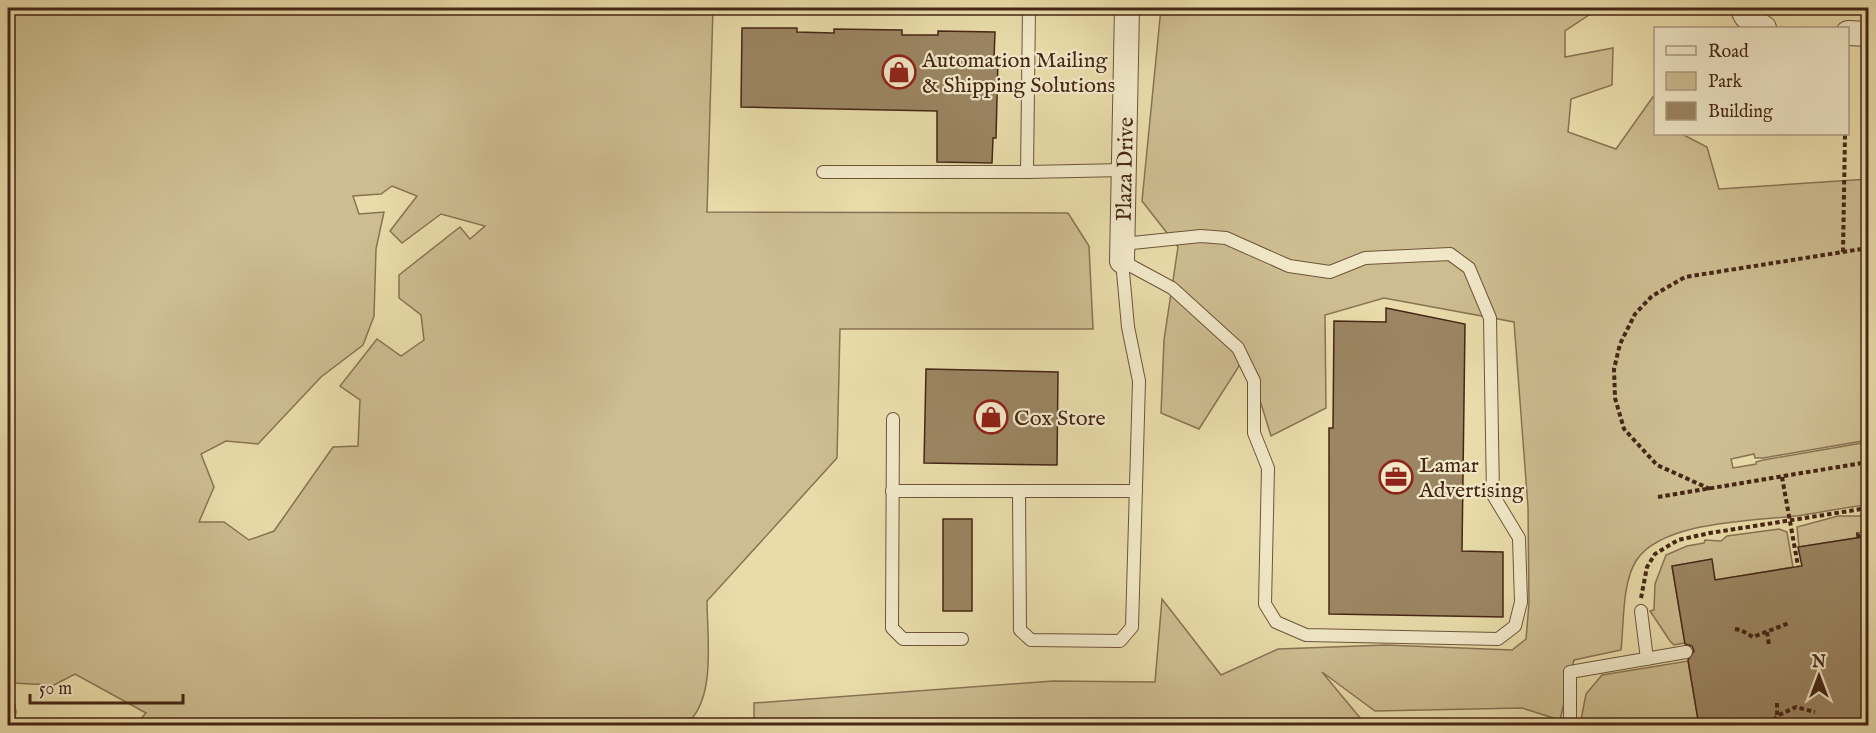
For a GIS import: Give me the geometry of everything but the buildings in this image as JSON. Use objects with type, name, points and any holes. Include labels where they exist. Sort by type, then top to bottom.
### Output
[{"type":"street","name":"Plaza Drive","points":[[1122,252],[1127,8]]},
{"type":"street","points":[[1742,8],[1746,16],[1762,27]]},
{"type":"street","points":[[1849,33],[1869,34]]},
{"type":"lane","points":[[1027,172],[1029,8]]},
{"type":"lane","points":[[823,172],[1124,170]]},
{"type":"lane","points":[[1201,236],[1226,238],[1289,266],[1330,272],[1365,258],[1450,254],[1469,268],[1490,318],[1493,495],[1519,538],[1521,602],[1515,626],[1498,639],[1306,635],[1276,622],[1265,604],[1268,468],[1254,433],[1254,381],[1238,348],[1172,288],[1122,252],[1201,236]]},
{"type":"lane","points":[[1019,492],[1020,630],[1031,640],[1120,641],[1132,627],[1139,381],[1128,327],[1122,252]]},
{"type":"lane","points":[[893,419],[892,628],[903,639],[962,639]]},
{"type":"lane","points":[[892,491],[1136,491]]},
{"type":"lane","points":[[1641,611],[1647,659]]},
{"type":"lane","points":[[1570,726],[1570,672],[1686,652]]},
{"type":"path","points":[[1843,252],[1845,135]]},
{"type":"path","points":[[1710,489],[1657,465],[1624,429],[1615,398],[1614,369],[1620,344],[1635,314],[1652,296],[1685,277],[1869,248]]},
{"type":"path","points":[[1658,497],[1869,462]]},
{"type":"path","points":[[1782,477],[1798,566]]},
{"type":"path","points":[[1641,611],[1640,592],[1647,567],[1665,546],[1710,533],[1869,508]]},
{"type":"path","points":[[1859,538],[1858,534],[1869,532]]},
{"type":"path","points":[[1735,629],[1753,638],[1789,624]]},
{"type":"path","points":[[1767,632],[1769,645]]},
{"type":"path","points":[[1777,703],[1778,716]]},
{"type":"path","points":[[1768,726],[1778,716],[1796,707],[1815,712]]},
{"type":"green space","points":[[17,8],[713,8],[707,212],[1068,213],[1089,246],[1093,329],[840,329],[837,458],[707,601],[706,684],[695,714],[685,725],[135,725],[146,713],[75,674],[54,685],[11,683],[16,712],[14,725],[8,725],[8,17]],"holes":[[[392,186],[417,196],[390,231],[402,243],[441,214],[485,226],[470,239],[460,227],[399,275],[399,298],[421,315],[424,340],[401,356],[377,339],[340,386],[360,400],[358,446],[333,447],[274,531],[249,540],[224,522],[199,522],[214,487],[201,454],[226,441],[258,444],[321,377],[363,345],[374,316],[376,249],[384,212],[359,214],[353,196],[381,194]]]},
{"type":"green space","points":[[1161,8],[1591,8],[1592,13],[1565,31],[1565,57],[1613,48],[1612,85],[1571,99],[1568,132],[1616,149],[1654,95],[1654,135],[1684,135],[1707,147],[1719,189],[1868,179],[1868,440],[1763,458],[1755,458],[1754,454],[1731,459],[1733,468],[1756,464],[1763,460],[1868,442],[1868,505],[1796,516],[1710,525],[1666,538],[1648,548],[1636,561],[1628,580],[1621,650],[1574,660],[1560,720],[1522,708],[1375,711],[1322,672],[1366,725],[754,726],[754,703],[1053,681],[1155,682],[1162,599],[1221,675],[1278,649],[1386,645],[1512,650],[1526,639],[1529,603],[1528,507],[1514,322],[1384,298],[1325,315],[1326,408],[1271,436],[1246,355],[1199,429],[1161,413],[1164,340],[1178,247],[1142,201]]},
{"type":"green space","points":[[1861,514],[1868,514],[1868,531],[1857,533],[1857,538],[1799,547],[1797,527],[1838,516],[1861,516]]},
{"type":"green space","points":[[1779,529],[1787,532],[1793,567],[1715,580],[1711,559],[1672,566],[1685,643],[1674,645],[1650,611],[1654,610],[1655,584],[1666,555],[1687,546],[1704,543],[1705,540],[1721,541],[1727,536]]},
{"type":"green space","points":[[1688,661],[1699,725],[1580,725],[1586,694],[1602,675]]},
{"type":"place","name":"Automation Mailing & Shipping Solutions","points":[[899,72]]},
{"type":"place","name":"Cox Store","points":[[991,417]]},
{"type":"place","name":"Lamar Advertising","points":[[1396,477]]}]
